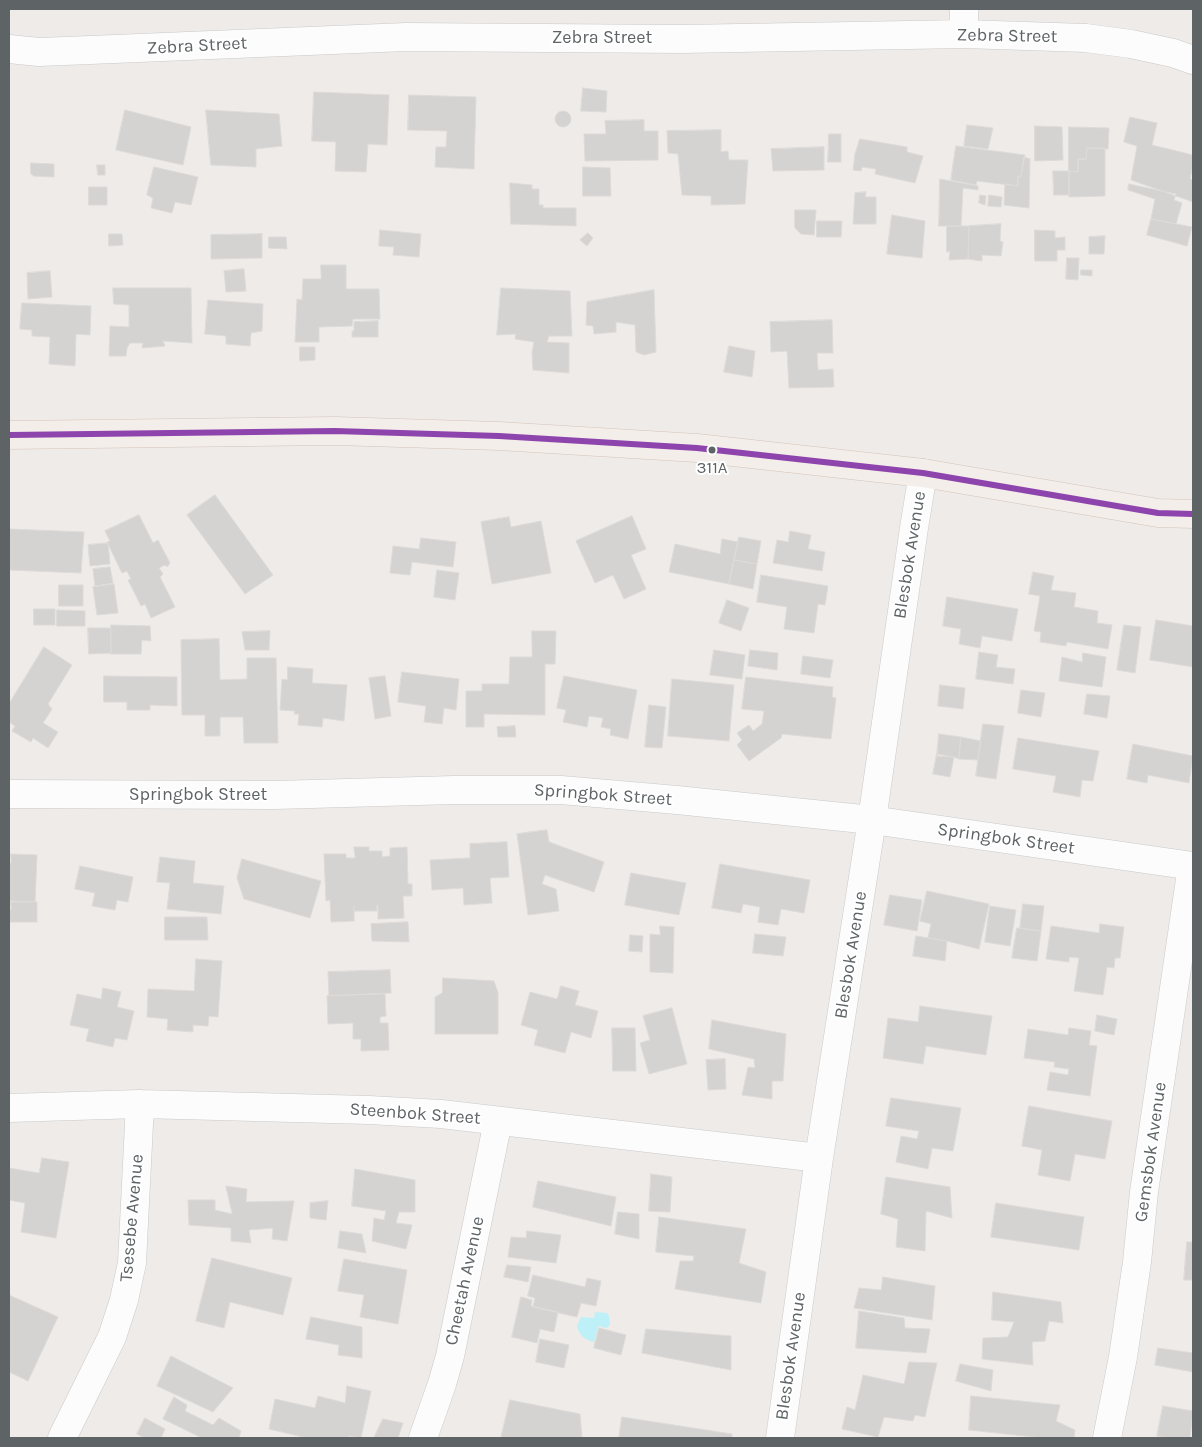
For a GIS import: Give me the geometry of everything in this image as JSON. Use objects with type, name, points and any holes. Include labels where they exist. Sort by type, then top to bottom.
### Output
[{"type":"main road","points":[[9,435],[335,431],[499,436],[697,448],[923,473],[1158,513],[1193,514]]},
{"type":"street","name":"Zebra Street","points":[[9,49],[39,52],[406,36],[682,39],[964,21],[1132,44],[1173,53],[1193,60]]},
{"type":"street","name":"Blesbok Avenue","points":[[780,1438],[819,1158],[872,820],[923,473]]},
{"type":"street","name":"Springbok Street","points":[[9,794],[275,795],[454,790],[562,790],[872,820],[1192,866]]},
{"type":"street","name":"Gemsbok Avenue","points":[[1107,1438],[1123,1357],[1137,1262],[1147,1173],[1192,866]]},
{"type":"street","name":"Steenbok Street","points":[[9,1108],[140,1104],[370,1110],[441,1114],[819,1158]]},
{"type":"street","name":"Tsesebe Avenue","points":[[62,1438],[112,1336],[124,1300],[132,1263],[140,1104]]},
{"type":"street","name":"Cheetah Avenue","points":[[423,1438],[450,1356],[498,1121]]},
{"type":"water","points":[[595,1312],[607,1313],[610,1325],[606,1328],[598,1326],[594,1342],[583,1337],[577,1326],[581,1317],[594,1318]]},
{"type":"building","points":[[583,88],[607,91],[606,112],[581,111]]},
{"type":"building","points":[[314,92],[389,95],[387,145],[368,144],[366,172],[335,171],[336,142],[312,141]]},
{"type":"building","points":[[409,95],[476,97],[474,169],[435,167],[436,147],[446,147],[447,131],[408,130]]},
{"type":"building","points":[[125,110],[191,127],[183,165],[116,150]]},
{"type":"building","points":[[206,110],[279,114],[282,146],[256,149],[256,167],[211,165]]},
{"type":"building","points":[[563,111],[569,113],[571,119],[569,125],[563,127],[557,125],[555,119],[557,113]]},
{"type":"building","points":[[1130,117],[1157,123],[1152,145],[1193,155],[1190,179],[1193,180],[1193,202],[1131,180],[1137,146],[1124,142]]},
{"type":"building","points":[[644,120],[644,131],[658,131],[658,160],[585,161],[584,134],[606,134],[605,121]]},
{"type":"building","points":[[967,125],[993,128],[988,149],[964,146]]},
{"type":"building","points":[[1035,126],[1062,127],[1063,160],[1035,161]]},
{"type":"building","points":[[1069,127],[1109,128],[1108,149],[1087,148],[1086,159],[1078,159],[1078,172],[1069,171]]},
{"type":"building","points":[[721,130],[721,152],[728,151],[729,160],[748,160],[745,204],[711,205],[711,196],[682,195],[678,154],[668,153],[667,131]]},
{"type":"building","points":[[829,134],[841,134],[841,162],[828,162]]},
{"type":"building","points":[[860,139],[907,147],[907,152],[923,156],[915,183],[875,174],[876,169],[862,167],[861,171],[853,170],[855,154]]},
{"type":"building","points":[[956,146],[1025,155],[1021,176],[1018,176],[1018,186],[977,181],[976,185],[951,180]]},
{"type":"building","points":[[824,147],[824,170],[773,171],[771,149]]},
{"type":"building","points":[[1087,148],[1105,148],[1105,196],[1069,197],[1069,171],[1078,172],[1078,159],[1086,159]]},
{"type":"building","points":[[1024,157],[1030,159],[1029,208],[1004,205],[1005,184],[1018,186],[1018,176],[1021,176]]},
{"type":"building","points":[[31,163],[54,164],[54,177],[33,176],[31,174]]},
{"type":"building","points":[[97,165],[105,165],[105,175],[98,175]]},
{"type":"building","points":[[154,167],[198,177],[191,205],[175,202],[172,213],[151,208],[153,198],[147,195]]},
{"type":"building","points":[[583,167],[610,168],[611,196],[583,196]]},
{"type":"building","points":[[1053,171],[1069,171],[1069,195],[1054,195]]},
{"type":"building","points":[[940,179],[978,186],[978,190],[963,188],[961,226],[939,226]]},
{"type":"building","points":[[510,183],[532,185],[532,189],[539,189],[539,205],[543,205],[543,208],[576,208],[576,226],[511,224]]},
{"type":"building","points":[[1129,184],[1176,194],[1174,200],[1182,203],[1176,224],[1151,219],[1155,199],[1128,190]]},
{"type":"building","points":[[89,187],[107,187],[107,205],[89,205]]},
{"type":"building","points":[[866,192],[865,197],[876,197],[876,224],[853,224],[855,193]]},
{"type":"building","points":[[980,195],[986,196],[985,205],[979,203]]},
{"type":"building","points":[[989,195],[1002,197],[1001,207],[988,206]]},
{"type":"building","points":[[795,210],[816,210],[814,235],[801,234],[795,228]]},
{"type":"building","points":[[892,215],[925,221],[922,258],[887,254]]},
{"type":"building","points":[[1151,219],[1192,227],[1187,246],[1147,235]]},
{"type":"building","points":[[817,221],[842,221],[841,237],[817,237]]},
{"type":"building","points":[[1001,224],[1000,241],[1003,242],[1001,256],[982,255],[982,261],[968,259],[969,226]]},
{"type":"building","points":[[947,226],[969,226],[968,259],[949,260],[950,251],[947,252]]},
{"type":"building","points":[[380,230],[421,234],[419,257],[393,255],[394,247],[379,246]]},
{"type":"building","points":[[1035,230],[1055,231],[1055,238],[1065,237],[1065,250],[1057,250],[1057,261],[1035,261]]},
{"type":"building","points":[[588,233],[593,238],[587,246],[580,240]]},
{"type":"building","points":[[109,234],[122,234],[123,245],[109,246]]},
{"type":"building","points":[[262,234],[262,258],[211,259],[211,235]]},
{"type":"building","points":[[1105,236],[1104,254],[1089,254],[1089,237]]},
{"type":"building","points":[[269,237],[286,237],[287,249],[269,248]]},
{"type":"building","points":[[1067,258],[1079,258],[1078,280],[1066,279]]},
{"type":"building","points":[[321,265],[346,265],[346,289],[379,289],[380,319],[353,319],[352,326],[319,327],[319,342],[295,342],[297,299],[302,300],[303,279],[321,279]]},
{"type":"building","points":[[244,269],[246,291],[226,292],[224,271]]},
{"type":"building","points":[[1081,270],[1092,270],[1092,276],[1081,275]]},
{"type":"building","points":[[50,271],[52,297],[28,299],[27,273]]},
{"type":"building","points":[[113,288],[191,288],[192,343],[163,341],[165,346],[142,348],[143,343],[130,343],[126,356],[109,356],[110,326],[129,327],[129,305],[114,304]]},
{"type":"building","points":[[501,288],[570,291],[572,336],[549,336],[547,342],[569,343],[569,373],[533,370],[532,353],[534,342],[515,339],[516,334],[497,335]]},
{"type":"building","points":[[654,290],[656,352],[644,355],[636,352],[635,325],[616,322],[616,332],[594,334],[593,326],[586,325],[587,302]]},
{"type":"building","points":[[208,300],[263,304],[262,331],[251,333],[250,346],[226,344],[226,336],[205,334]]},
{"type":"building","points":[[22,303],[91,306],[90,335],[76,334],[75,366],[49,364],[50,337],[32,336],[32,330],[20,329]]},
{"type":"building","points":[[832,320],[833,353],[817,353],[818,370],[833,369],[834,387],[789,388],[787,351],[771,352],[770,322]]},
{"type":"building","points":[[378,321],[378,337],[352,337],[354,322]]},
{"type":"building","points":[[729,346],[755,351],[752,377],[724,372]]},
{"type":"building","points":[[300,347],[315,347],[315,360],[300,361]]},
{"type":"building","points":[[215,495],[273,575],[245,594],[187,515]]},
{"type":"building","points":[[139,515],[153,543],[158,540],[170,563],[167,567],[165,565],[159,568],[163,574],[160,577],[175,607],[151,618],[145,604],[141,606],[128,580],[131,579],[127,571],[122,573],[107,542],[110,541],[105,531]]},
{"type":"building","points":[[632,516],[646,549],[631,555],[646,589],[624,599],[613,575],[595,583],[576,541]]},
{"type":"building","points":[[509,517],[511,527],[541,521],[551,573],[492,584],[481,522]]},
{"type":"building","points":[[9,529],[84,532],[81,573],[9,570]]},
{"type":"building","points":[[790,531],[811,535],[808,549],[825,552],[822,571],[773,563],[777,540],[788,542]]},
{"type":"building","points":[[739,537],[761,541],[757,564],[734,560]]},
{"type":"building","points":[[421,538],[456,542],[453,567],[412,562],[410,575],[390,573],[393,546],[419,549]]},
{"type":"building","points":[[722,539],[738,542],[729,584],[669,572],[675,544],[720,554]]},
{"type":"building","points":[[108,543],[110,564],[90,566],[88,545]]},
{"type":"building","points":[[734,560],[757,564],[753,589],[729,584]]},
{"type":"building","points":[[110,567],[113,583],[95,586],[93,569]]},
{"type":"building","points":[[437,570],[459,573],[455,600],[434,597]]},
{"type":"building","points":[[1033,572],[1054,576],[1051,590],[1076,593],[1074,607],[1098,611],[1097,623],[1112,625],[1108,649],[1067,642],[1066,646],[1040,642],[1041,632],[1034,631],[1040,596],[1029,594]]},
{"type":"building","points":[[761,575],[828,586],[825,605],[818,604],[814,633],[784,629],[787,607],[757,602]]},
{"type":"building","points":[[114,584],[118,613],[97,615],[93,587]]},
{"type":"building","points":[[59,585],[83,585],[83,606],[59,606]]},
{"type":"building","points":[[947,597],[1018,609],[1012,641],[982,636],[980,648],[959,644],[961,629],[943,626]]},
{"type":"building","points":[[727,600],[749,608],[741,631],[719,623]]},
{"type":"building","points":[[34,609],[55,609],[55,625],[34,625]]},
{"type":"building","points":[[57,610],[85,611],[85,626],[57,626]]},
{"type":"building","points":[[1156,620],[1193,626],[1193,667],[1150,660]]},
{"type":"building","points":[[111,625],[150,626],[151,641],[142,640],[141,654],[111,654]]},
{"type":"building","points":[[1124,625],[1141,627],[1135,673],[1117,670]]},
{"type":"building","points":[[88,628],[111,628],[111,653],[89,654]]},
{"type":"building","points":[[270,631],[269,650],[245,650],[242,632]]},
{"type":"building","points":[[532,631],[556,631],[555,664],[545,664],[545,715],[484,714],[484,727],[466,727],[466,691],[482,691],[482,684],[509,684],[510,657],[532,657]]},
{"type":"building","points":[[219,639],[220,680],[247,679],[247,658],[276,658],[278,743],[244,743],[243,717],[220,717],[220,736],[205,736],[205,715],[182,715],[181,640]]},
{"type":"building","points":[[44,647],[72,665],[48,704],[52,709],[43,723],[58,732],[48,748],[33,738],[31,742],[12,731],[15,726],[9,722],[9,704]]},
{"type":"building","points":[[714,650],[745,655],[742,679],[710,675]]},
{"type":"building","points":[[750,650],[778,653],[777,670],[748,666]]},
{"type":"building","points":[[979,652],[998,655],[996,667],[1015,669],[1013,684],[976,679]]},
{"type":"building","points":[[1083,653],[1106,657],[1102,687],[1059,681],[1062,657],[1082,662]]},
{"type":"building","points":[[803,656],[833,660],[830,678],[801,674]]},
{"type":"building","points":[[288,667],[313,669],[312,683],[347,685],[344,721],[323,718],[322,727],[298,725],[299,714],[294,714],[295,711],[280,710],[282,679],[287,680]]},
{"type":"building","points":[[402,672],[459,679],[456,710],[444,708],[442,724],[424,722],[426,706],[398,702]]},
{"type":"building","points":[[104,676],[177,677],[177,706],[150,705],[150,710],[127,710],[127,702],[104,702]]},
{"type":"building","points":[[385,676],[391,716],[375,719],[369,678]]},
{"type":"building","points":[[564,676],[637,690],[628,739],[610,735],[611,729],[601,727],[603,718],[589,716],[587,727],[563,722],[566,710],[557,708]]},
{"type":"building","points":[[746,677],[833,687],[832,697],[836,698],[831,739],[782,734],[781,738],[749,761],[737,745],[742,740],[737,733],[749,725],[753,731],[762,724],[764,711],[742,709]]},
{"type":"building","points":[[672,679],[734,685],[729,741],[668,736]]},
{"type":"building","points":[[940,685],[965,688],[963,709],[938,706]]},
{"type":"building","points":[[1021,690],[1045,693],[1041,717],[1018,713]]},
{"type":"building","points":[[1087,694],[1110,696],[1107,718],[1084,714]]},
{"type":"building","points":[[649,705],[666,707],[662,748],[645,747]]},
{"type":"building","points":[[983,724],[1004,726],[996,779],[976,776]]},
{"type":"building","points":[[515,726],[516,737],[498,737],[497,727]]},
{"type":"building","points":[[939,734],[961,737],[959,759],[937,756]]},
{"type":"building","points":[[961,737],[981,741],[978,760],[959,759]]},
{"type":"building","points":[[1018,738],[1099,751],[1093,781],[1082,780],[1080,797],[1053,792],[1056,776],[1013,769]]},
{"type":"building","points":[[1133,744],[1193,756],[1189,783],[1148,775],[1147,783],[1127,779]]},
{"type":"building","points":[[937,754],[954,757],[950,777],[933,774]]},
{"type":"building","points":[[547,830],[549,842],[604,862],[594,892],[545,875],[542,884],[556,889],[559,911],[528,915],[517,834]]},
{"type":"building","points":[[507,842],[509,877],[490,878],[492,903],[464,905],[463,888],[432,890],[430,860],[470,858],[470,844]]},
{"type":"building","points":[[354,847],[369,847],[369,851],[382,851],[382,857],[390,856],[390,848],[407,847],[408,884],[412,884],[412,896],[403,896],[404,918],[378,919],[377,905],[377,911],[354,911],[354,921],[331,922],[330,900],[326,901],[324,854],[346,854],[346,858],[355,858]]},
{"type":"building","points":[[11,854],[37,855],[35,902],[9,901],[9,863],[11,863]]},
{"type":"building","points":[[160,857],[195,861],[193,883],[224,886],[221,914],[167,909],[170,883],[157,882]]},
{"type":"building","points":[[242,859],[321,881],[310,918],[244,899],[237,878]]},
{"type":"building","points":[[720,864],[810,880],[804,913],[781,909],[778,925],[758,922],[760,907],[743,904],[741,913],[712,908]]},
{"type":"building","points":[[80,866],[133,877],[128,902],[117,900],[115,910],[92,906],[95,893],[75,889]]},
{"type":"building","points":[[631,873],[686,883],[679,915],[625,905]]},
{"type":"building","points":[[927,891],[989,904],[979,949],[928,938],[931,924],[920,921]]},
{"type":"building","points":[[890,895],[922,900],[917,931],[884,925]]},
{"type":"building","points":[[11,902],[37,902],[37,922],[10,922],[9,910],[11,910]]},
{"type":"building","points":[[1023,904],[1044,906],[1041,931],[1020,928]]},
{"type":"building","points":[[990,906],[1016,910],[1010,946],[985,942]]},
{"type":"building","points":[[165,917],[207,917],[208,940],[165,940]]},
{"type":"building","points":[[408,922],[409,942],[372,941],[371,924]]},
{"type":"building","points":[[1100,924],[1124,927],[1120,958],[1115,958],[1114,968],[1107,967],[1103,995],[1074,991],[1079,958],[1069,957],[1069,962],[1046,959],[1051,926],[1099,933]]},
{"type":"building","points":[[660,926],[674,927],[673,973],[650,972],[650,934],[660,935]]},
{"type":"building","points":[[1017,928],[1041,931],[1037,961],[1012,958]]},
{"type":"building","points":[[755,934],[786,937],[783,956],[753,953]]},
{"type":"building","points":[[630,935],[643,936],[642,952],[629,951]]},
{"type":"building","points":[[916,936],[947,941],[945,961],[913,956]]},
{"type":"building","points":[[196,959],[222,961],[218,1017],[209,1016],[208,1026],[193,1025],[193,1032],[167,1030],[168,1019],[147,1017],[148,989],[194,991]]},
{"type":"building","points":[[390,970],[391,993],[329,996],[328,972]]},
{"type":"building","points":[[443,978],[494,981],[498,993],[498,1034],[435,1034],[435,997],[442,993]]},
{"type":"building","points":[[561,986],[579,991],[575,1005],[598,1011],[591,1038],[571,1032],[565,1053],[534,1045],[538,1030],[521,1025],[530,992],[557,999]]},
{"type":"building","points":[[103,988],[121,992],[117,1007],[134,1011],[127,1040],[115,1038],[113,1047],[86,1041],[89,1029],[70,1025],[77,994],[101,999]]},
{"type":"building","points":[[385,994],[386,1016],[380,1017],[380,1023],[388,1023],[389,1050],[361,1051],[361,1039],[353,1039],[353,1023],[328,1024],[327,996]]},
{"type":"building","points":[[920,1006],[992,1016],[986,1055],[926,1046],[923,1064],[883,1058],[888,1018],[918,1022]]},
{"type":"building","points":[[672,1008],[687,1064],[649,1074],[640,1043],[650,1040],[643,1016]]},
{"type":"building","points":[[1097,1015],[1117,1019],[1114,1035],[1095,1031]]},
{"type":"building","points":[[712,1020],[786,1034],[783,1081],[772,1081],[772,1099],[742,1095],[748,1067],[755,1068],[754,1059],[709,1049]]},
{"type":"building","points":[[612,1028],[635,1028],[636,1071],[613,1071]]},
{"type":"building","points":[[1069,1028],[1091,1031],[1089,1045],[1097,1046],[1090,1096],[1047,1090],[1050,1072],[1068,1075],[1069,1069],[1054,1067],[1055,1062],[1024,1058],[1028,1029],[1068,1035]]},
{"type":"building","points":[[725,1059],[726,1089],[708,1090],[706,1060]]},
{"type":"building","points":[[891,1098],[961,1108],[953,1151],[932,1148],[928,1169],[896,1162],[901,1136],[917,1139],[919,1131],[886,1126]]},
{"type":"building","points":[[1029,1106],[1112,1121],[1105,1159],[1075,1154],[1070,1181],[1038,1175],[1042,1150],[1022,1146]]},
{"type":"building","points":[[42,1158],[69,1162],[56,1238],[21,1232],[25,1203],[9,1200],[9,1168],[39,1173]]},
{"type":"building","points":[[355,1169],[415,1180],[415,1212],[399,1212],[396,1223],[412,1225],[406,1249],[372,1241],[374,1218],[384,1220],[386,1211],[352,1206]]},
{"type":"building","points":[[651,1174],[672,1177],[670,1212],[649,1211]]},
{"type":"building","points":[[886,1177],[950,1187],[952,1218],[926,1211],[925,1251],[896,1247],[898,1219],[881,1214]]},
{"type":"building","points":[[538,1181],[616,1197],[611,1226],[533,1207]]},
{"type":"building","points":[[226,1186],[247,1189],[246,1202],[294,1201],[287,1241],[272,1239],[273,1228],[249,1230],[251,1243],[231,1241],[231,1228],[189,1225],[188,1200],[215,1200],[215,1210],[232,1214]]},
{"type":"building","points":[[328,1201],[326,1220],[310,1218],[310,1203]]},
{"type":"building","points":[[996,1203],[1084,1217],[1079,1250],[991,1237]]},
{"type":"building","points":[[618,1212],[639,1214],[639,1239],[615,1234]]},
{"type":"building","points":[[659,1217],[746,1229],[739,1263],[766,1272],[761,1303],[675,1289],[680,1261],[693,1261],[694,1256],[656,1252]]},
{"type":"building","points":[[340,1231],[362,1234],[366,1253],[338,1248]]},
{"type":"building","points":[[527,1231],[561,1235],[556,1263],[508,1257],[511,1237],[526,1238]]},
{"type":"building","points":[[1187,1242],[1193,1242],[1193,1280],[1184,1280]]},
{"type":"building","points":[[212,1258],[292,1278],[283,1315],[230,1302],[224,1328],[196,1321]]},
{"type":"building","points":[[344,1259],[407,1270],[398,1324],[360,1317],[364,1295],[338,1291]]},
{"type":"building","points":[[507,1265],[531,1267],[528,1282],[504,1277]]},
{"type":"building","points":[[533,1275],[585,1287],[587,1278],[601,1281],[596,1306],[581,1303],[577,1317],[533,1307],[535,1298],[528,1296]]},
{"type":"building","points":[[883,1277],[935,1286],[932,1320],[854,1308],[859,1288],[881,1290]]},
{"type":"building","points":[[993,1292],[1061,1302],[1063,1323],[1049,1321],[1045,1341],[1032,1342],[1033,1365],[982,1359],[983,1338],[1008,1337],[1014,1322],[992,1320]]},
{"type":"building","points":[[9,1295],[58,1317],[28,1381],[9,1372]]},
{"type":"building","points":[[521,1297],[532,1300],[531,1306],[558,1312],[554,1332],[540,1329],[537,1343],[512,1337]]},
{"type":"building","points":[[859,1311],[904,1318],[905,1328],[930,1329],[926,1353],[856,1348]]},
{"type":"building","points":[[311,1317],[362,1327],[362,1358],[338,1355],[339,1345],[306,1339]]},
{"type":"building","points":[[599,1328],[626,1335],[621,1355],[594,1348]]},
{"type":"building","points":[[646,1329],[731,1336],[731,1370],[642,1353]]},
{"type":"building","points":[[540,1339],[569,1345],[564,1368],[536,1362]]},
{"type":"building","points":[[1158,1348],[1193,1353],[1193,1372],[1155,1365]]},
{"type":"building","points":[[171,1356],[233,1388],[213,1412],[157,1386]]},
{"type":"building","points":[[909,1362],[937,1363],[925,1417],[915,1415],[913,1421],[884,1417],[878,1437],[842,1429],[847,1407],[855,1410],[863,1375],[904,1384]]},
{"type":"building","points":[[960,1364],[993,1370],[991,1391],[956,1381]]},
{"type":"building","points":[[347,1386],[371,1391],[361,1438],[349,1436],[348,1438],[307,1438],[269,1429],[275,1399],[315,1408],[318,1396],[345,1403]]},
{"type":"building","points":[[971,1396],[1060,1405],[1056,1421],[1075,1430],[1074,1438],[1043,1438],[969,1430]]},
{"type":"building","points":[[174,1397],[187,1405],[185,1411],[213,1425],[219,1418],[241,1431],[239,1438],[202,1438],[163,1419]]},
{"type":"building","points":[[510,1400],[580,1414],[582,1438],[501,1438]]},
{"type":"building","points":[[1163,1406],[1193,1411],[1190,1438],[1157,1436]]},
{"type":"building","points":[[622,1417],[732,1434],[732,1438],[619,1438]]},
{"type":"building","points":[[145,1418],[165,1429],[161,1438],[145,1438],[137,1434]]},
{"type":"building","points":[[383,1419],[403,1423],[398,1438],[374,1438]]},
{"type":"transit line","points":[[9,435],[335,431],[499,436],[697,448],[923,473],[1158,513],[1193,514]]},
{"type":"place","name":"311A","points":[[712,450]]}]
